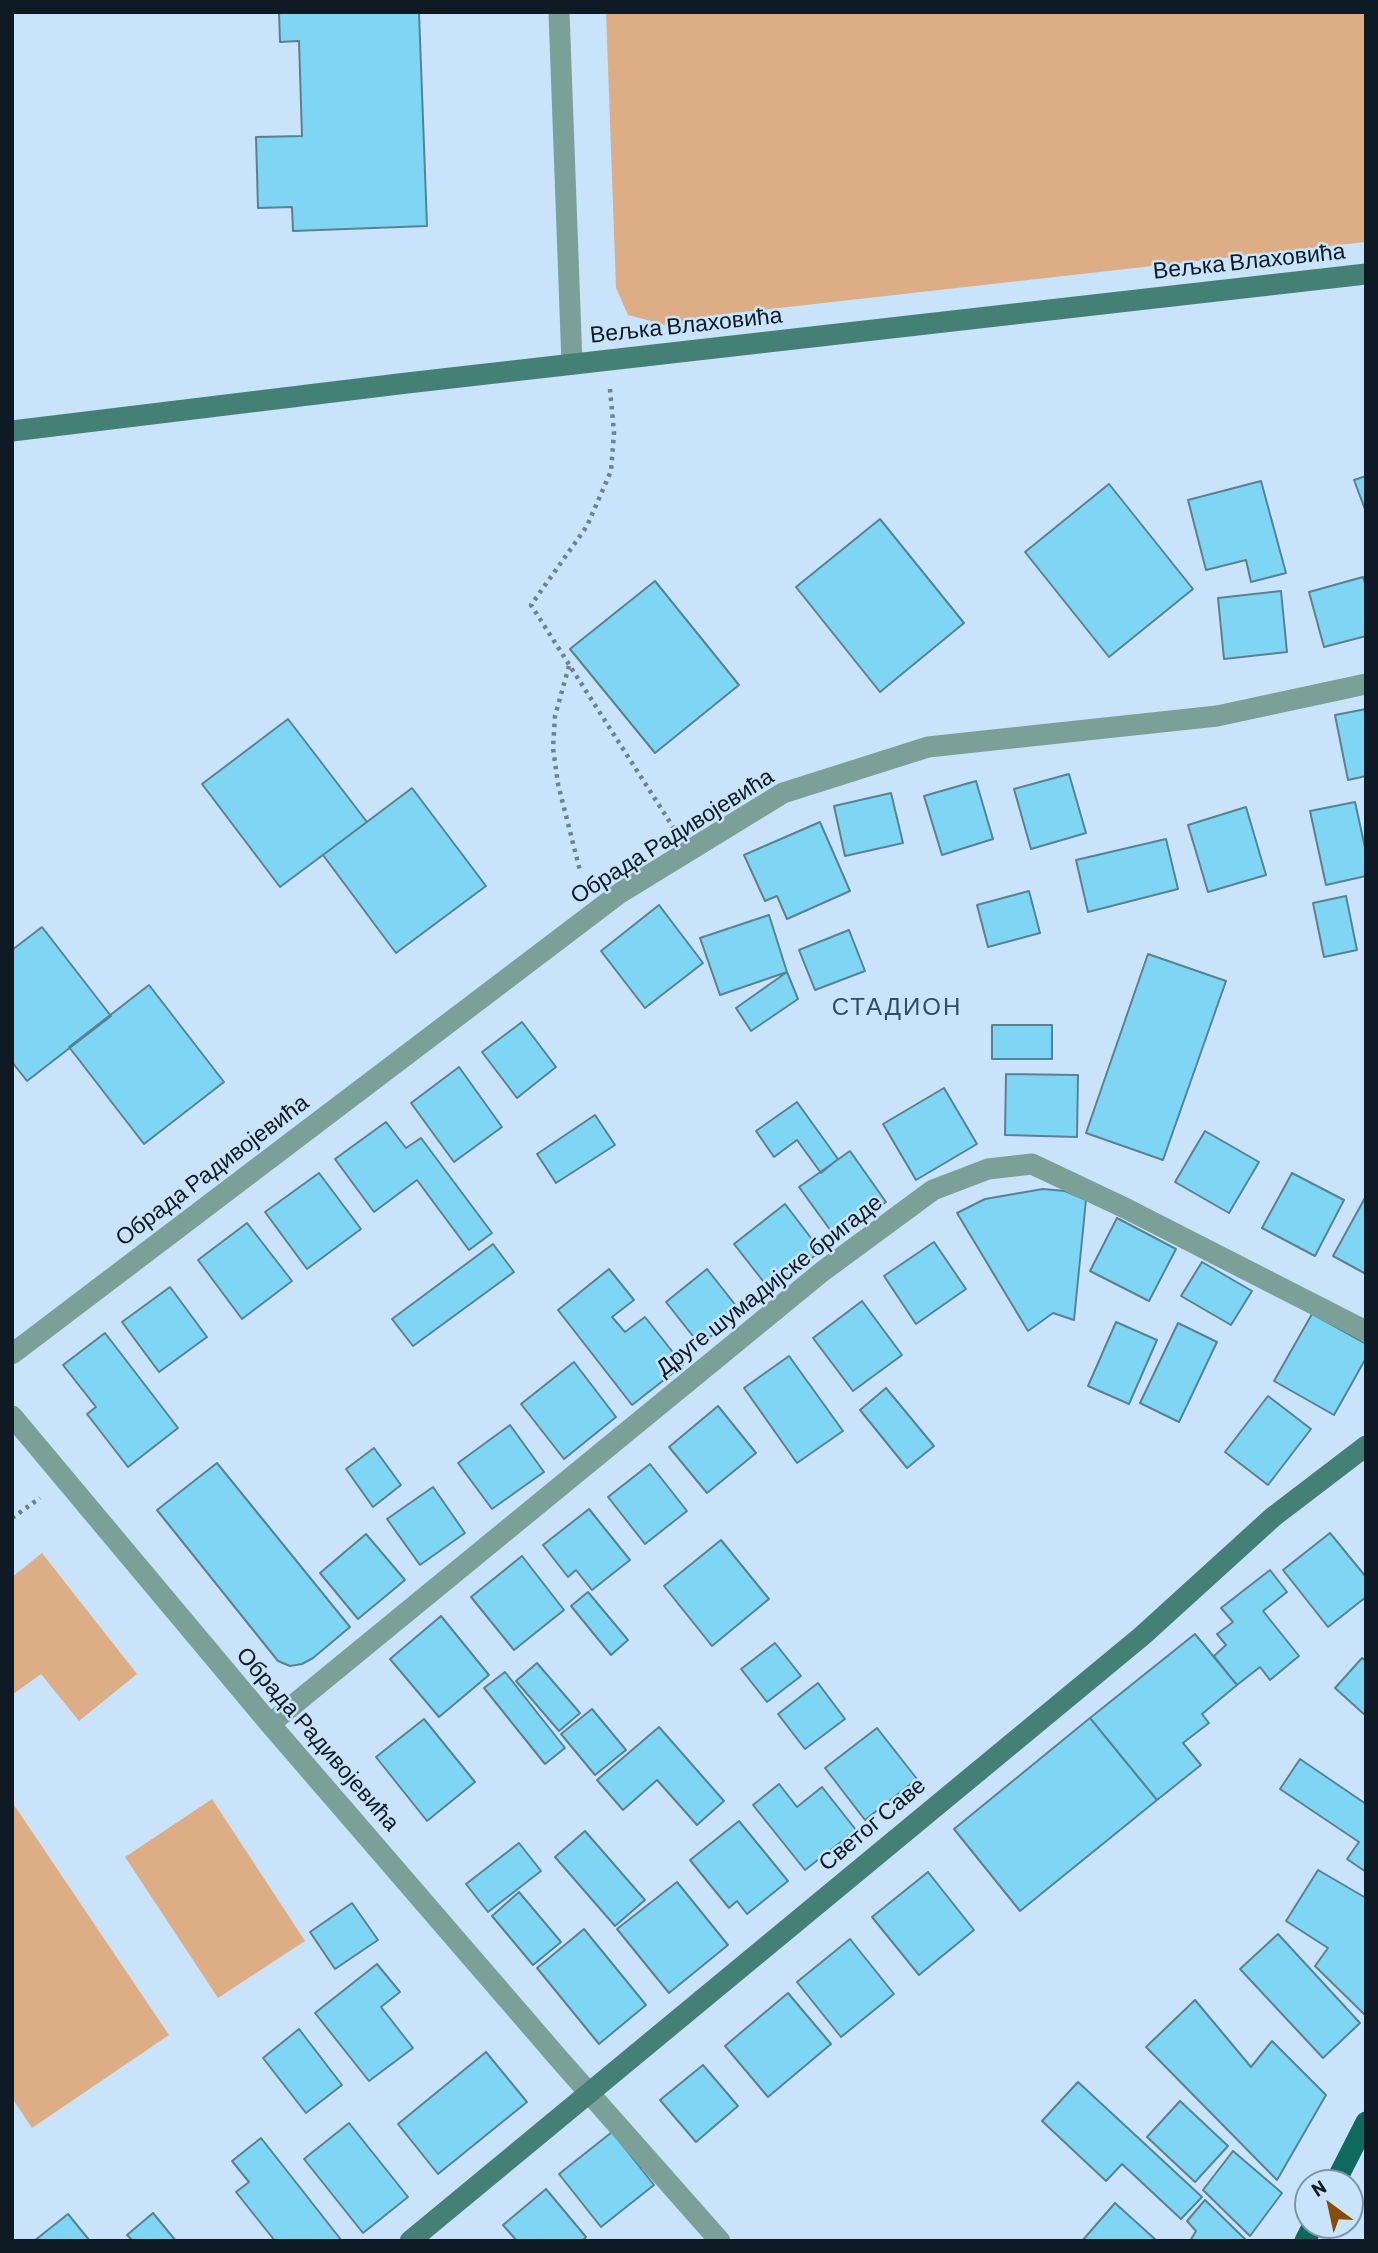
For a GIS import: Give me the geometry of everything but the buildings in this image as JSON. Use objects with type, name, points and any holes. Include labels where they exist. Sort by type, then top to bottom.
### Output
[{"type":"main road","points":[[1342,2169],[1366,2122]]},
{"type":"street","points":[[559,12],[572,364]]},
{"type":"street","name":"Вељка Влаховића","points":[[12,431],[1366,274]]},
{"type":"street","name":"Обрада Радивојевића","points":[[12,1354],[620,893],[783,793],[928,747],[1217,716],[1366,684]]},
{"type":"street","name":"Друге шумадијске бригаде","points":[[270,1724],[823,1271],[933,1190],[988,1169],[1032,1164],[1127,1209],[1366,1331]]},
{"type":"street","name":"Обрада Радивојевића","points":[[12,1416],[270,1724],[720,2241]]},
{"type":"street","name":"Светог Саве","points":[[410,2241],[1142,1636],[1273,1517],[1366,1446]]},
{"type":"path","points":[[611,360],[609,398],[614,433],[611,471],[587,526],[531,605],[689,852]]},
{"type":"path","points":[[569,665],[555,716],[553,748],[558,784],[580,871]]},
{"type":"shaded area","points":[[606,12],[1366,12],[1366,242],[708,316],[670,326],[628,315],[616,288]]},
{"type":"shaded area","points":[[42,1553],[137,1674],[79,1721],[41,1674],[12,1695],[12,1577]]},
{"type":"shaded area","points":[[212,1799],[305,1941],[218,1998],[125,1857]]},
{"type":"shaded area","points":[[12,1802],[169,2035],[32,2128],[12,2098]]},
{"type":"district","name":"СТАДИОН","points":[[897,1007]]}]
